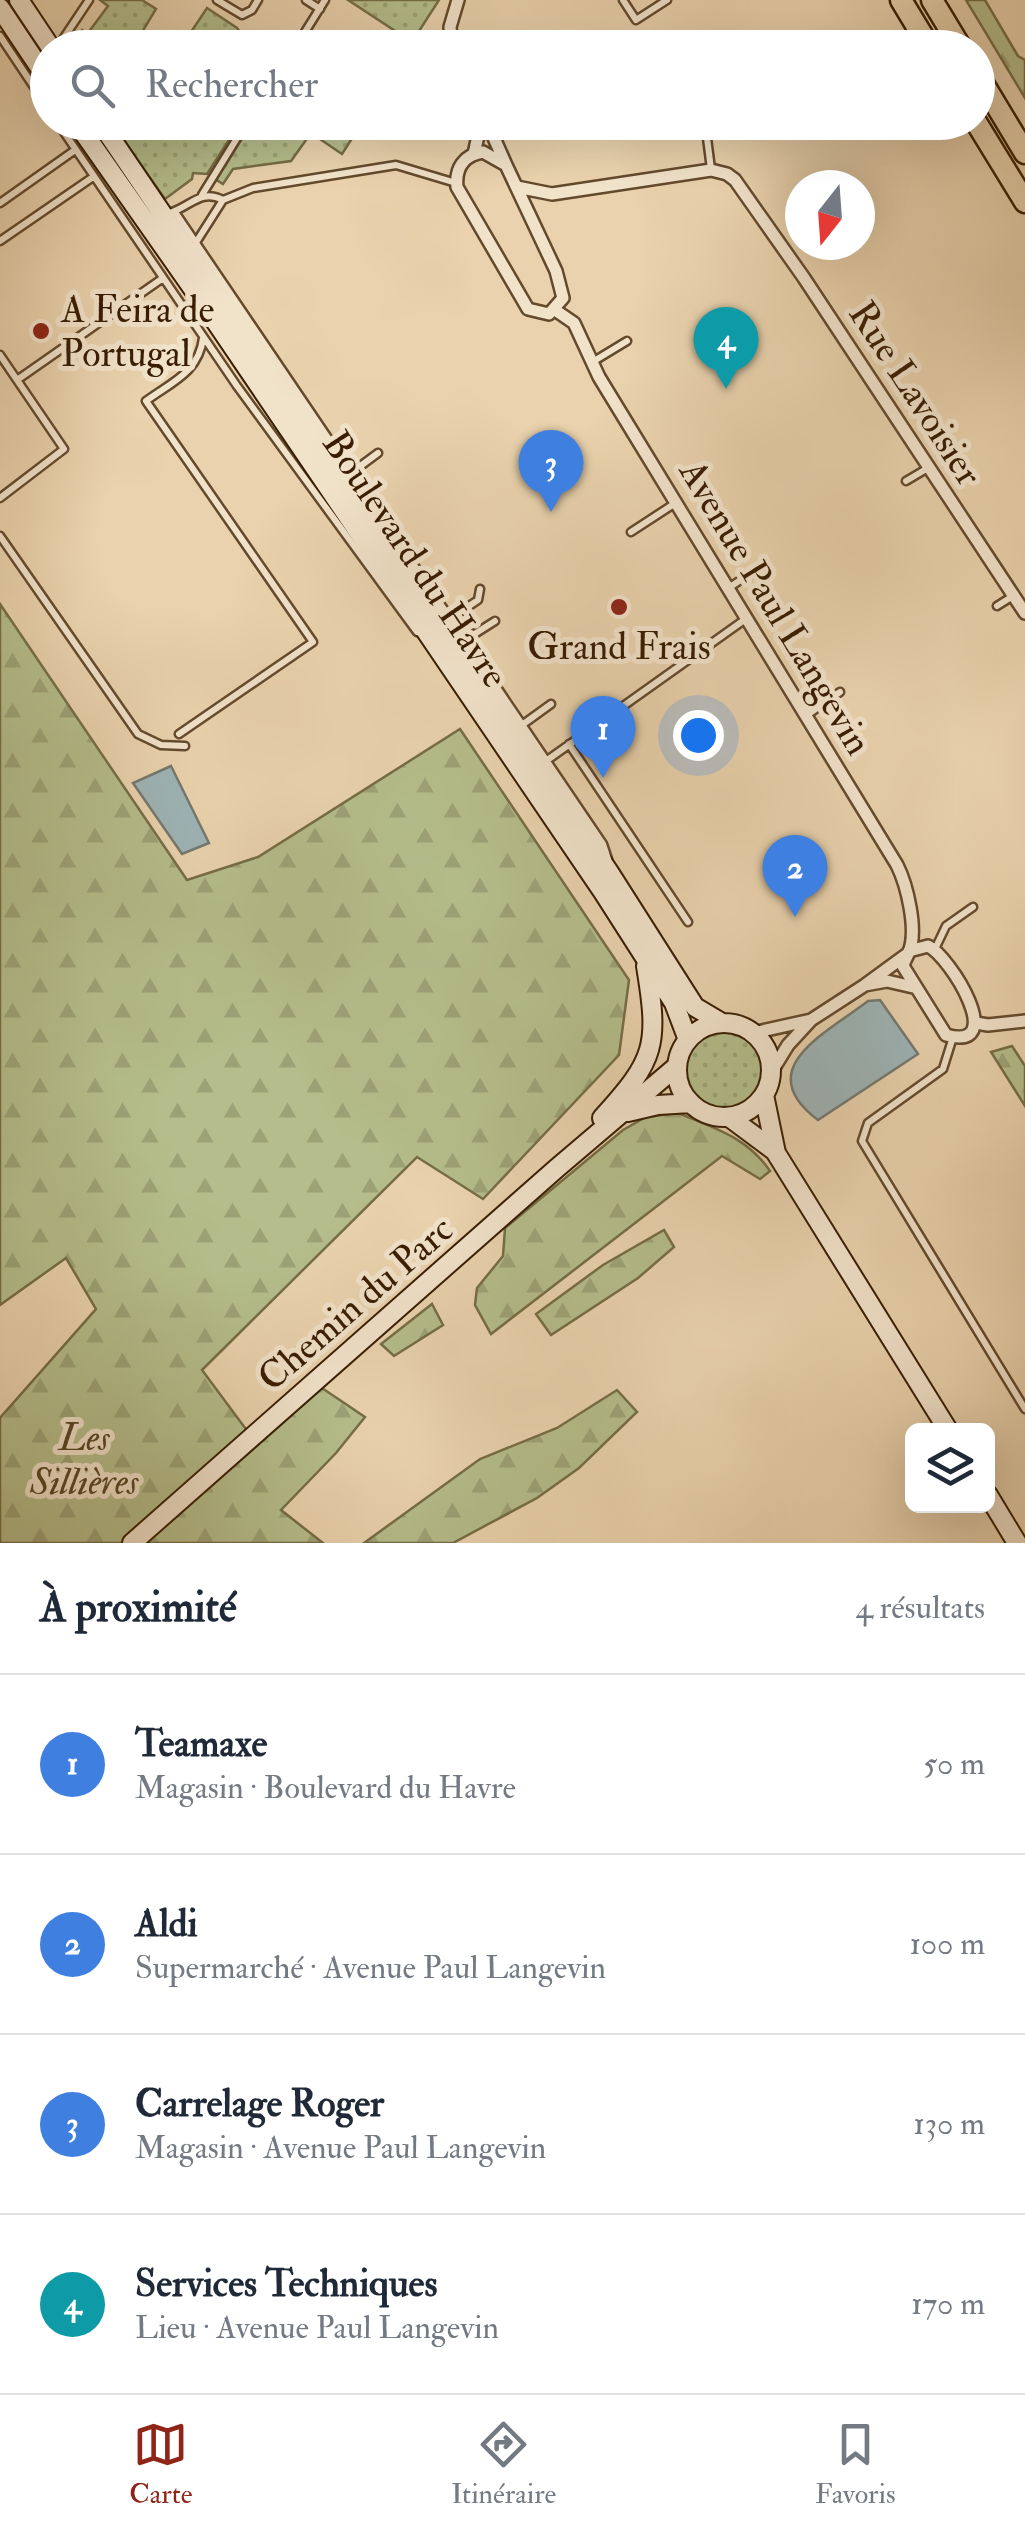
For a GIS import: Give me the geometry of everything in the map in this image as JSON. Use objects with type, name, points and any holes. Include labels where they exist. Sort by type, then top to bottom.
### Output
[{"type":"highway","points":[[902,0],[920,30]]},
{"type":"highway","points":[[932,0],[950,30]]},
{"type":"highway","points":[[995,103],[1025,153]]},
{"type":"highway","points":[[987,140],[1025,202]]},
{"type":"main road","points":[[19,0],[40,30]]},
{"type":"main road","points":[[0,8],[6,41],[30,63]]},
{"type":"main road","name":"Boulevard du Havre","points":[[88,140],[644,956],[682,1018],[688,1040]]},
{"type":"main road","name":"Boulevard du Havre","points":[[114,140],[167,211],[696,1008],[722,1023],[736,1024],[753,1033]]},
{"type":"main road","points":[[557,1168],[632,1086],[644,1067],[650,1052],[654,1010],[644,956]]},
{"type":"main road","points":[[722,1023],[707,1026],[688,1040],[678,1066],[680,1086],[691,1103],[709,1114],[729,1117],[745,1112],[764,1095],[772,1071],[765,1046],[753,1033]]},
{"type":"main road","name":"Chemin du Parc","points":[[132,1543],[678,1066]]},
{"type":"main road","points":[[764,1095],[776,1152],[944,1423]]},
{"type":"main road","points":[[622,1113],[691,1103]]},
{"type":"main road","points":[[729,1117],[776,1152]]},
{"type":"main road","points":[[995,1507],[1017,1543]]},
{"type":"street","points":[[450,30],[458,0]]},
{"type":"street","points":[[456,183],[460,166],[474,154],[478,140]]},
{"type":"street","points":[[493,140],[556,271],[563,298],[555,310]]},
{"type":"street","points":[[474,154],[491,155],[506,165]]},
{"type":"street","points":[[517,186],[552,194],[711,170]]},
{"type":"street","name":"Rue Lavoisier","points":[[711,170],[727,174],[742,187],[1025,613]]},
{"type":"street","name":"Avenue Paul Langevin","points":[[456,183],[528,309],[542,314],[555,310],[574,323],[592,362],[904,878],[910,913],[908,953],[903,966],[913,986]]},
{"type":"street","points":[[772,1071],[788,1045],[811,1020],[922,947],[935,949],[974,1010],[976,1023],[953,1037],[942,1031],[913,986],[887,981],[866,985]]},
{"type":"street","points":[[753,1033],[811,1020]]},
{"type":"street","points":[[976,1023],[1025,1021]]},
{"type":"lane","points":[[66,30],[90,0]]},
{"type":"lane","points":[[217,0],[242,15],[252,10],[258,0]]},
{"type":"lane","points":[[306,0],[320,9]]},
{"type":"lane","points":[[307,30],[325,0]]},
{"type":"lane","points":[[623,0],[636,20],[667,0]]},
{"type":"lane","points":[[6,41],[30,79]]},
{"type":"lane","points":[[69,140],[400,612],[441,654]]},
{"type":"lane","points":[[202,195],[236,140]]},
{"type":"lane","points":[[707,140],[711,170]]},
{"type":"lane","points":[[0,203],[75,150]]},
{"type":"lane","points":[[195,244],[223,200],[253,188],[396,165],[456,183]]},
{"type":"lane","points":[[0,240],[93,177]]},
{"type":"lane","points":[[223,200],[211,194],[202,195],[167,211],[195,244],[603,844],[609,872]]},
{"type":"lane","points":[[17,380],[164,278]]},
{"type":"lane","points":[[179,734],[313,642],[146,401],[191,368],[201,356],[204,337]]},
{"type":"lane","points":[[592,362],[627,341]]},
{"type":"lane","points":[[0,355],[64,449],[0,498]]},
{"type":"lane","points":[[350,473],[378,453]]},
{"type":"lane","points":[[906,481],[929,468]]},
{"type":"lane","points":[[631,532],[678,501]]},
{"type":"lane","points":[[0,536],[138,734],[161,745],[186,746]]},
{"type":"lane","points":[[728,588],[755,574]]},
{"type":"lane","points":[[451,618],[478,600],[480,589]]},
{"type":"lane","points":[[997,606],[1013,596]]},
{"type":"lane","points":[[546,761],[746,618]]},
{"type":"lane","points":[[466,640],[495,622]]},
{"type":"lane","points":[[807,714],[840,692]]},
{"type":"lane","points":[[522,724],[551,704]]},
{"type":"lane","points":[[568,744],[688,922]]},
{"type":"lane","points":[[935,949],[946,926],[973,906]]},
{"type":"lane","points":[[953,1037],[942,1069],[868,1123],[862,1141],[1025,1409]]},
{"type":"green space","points":[[100,0],[142,0],[156,9],[143,30],[90,30],[108,6]]},
{"type":"green space","points":[[348,0],[439,0],[420,30],[394,30]]},
{"type":"green space","points":[[966,0],[985,0],[1018,56],[1025,60],[1025,98],[995,48],[995,30],[984,30]]},
{"type":"green space","points":[[207,8],[238,30],[192,30]]},
{"type":"green space","points":[[123,140],[229,140],[207,174],[193,173],[192,179],[165,199]]},
{"type":"green space","points":[[241,140],[306,140],[291,161],[233,169],[223,184],[215,179]]},
{"type":"green space","points":[[321,140],[351,140],[342,154]]},
{"type":"green space","name":"Les Sillières","points":[[0,604],[187,880],[258,857],[460,729],[629,980],[619,1055],[483,1199],[417,1157],[202,1370],[251,1436],[313,1382],[365,1417],[281,1510],[323,1543],[0,1543],[0,1418],[96,1309],[66,1258],[0,1305]]},
{"type":"green space","points":[[724,1031],[739,1034],[751,1043],[760,1055],[760,1085],[751,1097],[739,1106],[724,1109],[709,1106],[697,1097],[688,1085],[685,1070],[688,1055],[697,1043],[709,1034]]},
{"type":"green space","points":[[1012,1046],[1025,1066],[1025,1106],[991,1052]]},
{"type":"green space","points":[[678,1113],[740,1142],[770,1171],[760,1179],[722,1156],[491,1334],[475,1305],[477,1288],[503,1256],[505,1228],[623,1130],[646,1117]]},
{"type":"green space","points":[[664,1230],[674,1247],[638,1278],[551,1335],[536,1314],[603,1265]]},
{"type":"green space","points":[[432,1304],[443,1325],[394,1356],[381,1344]]},
{"type":"green space","points":[[617,1390],[637,1412],[579,1468],[537,1498],[453,1543],[364,1543],[480,1459],[557,1428]]},
{"type":"water","points":[[171,766],[209,843],[182,854],[133,783]]},
{"type":"water","points":[[880,1000],[918,1054],[818,1120],[799,1102],[791,1085],[793,1069],[815,1040],[868,1001]]},
{"type":"place","name":"A Feira de Portugal","points":[[41,331]]},
{"type":"place","name":"Services Techniques","points":[[726,389]]},
{"type":"place","name":"Carrelage Roger","points":[[551,512]]},
{"type":"place","name":"Grand Frais","points":[[619,607]]},
{"type":"place","name":"Teamaxe","points":[[603,778]]},
{"type":"place","name":"Aldi","points":[[795,917]]}]
